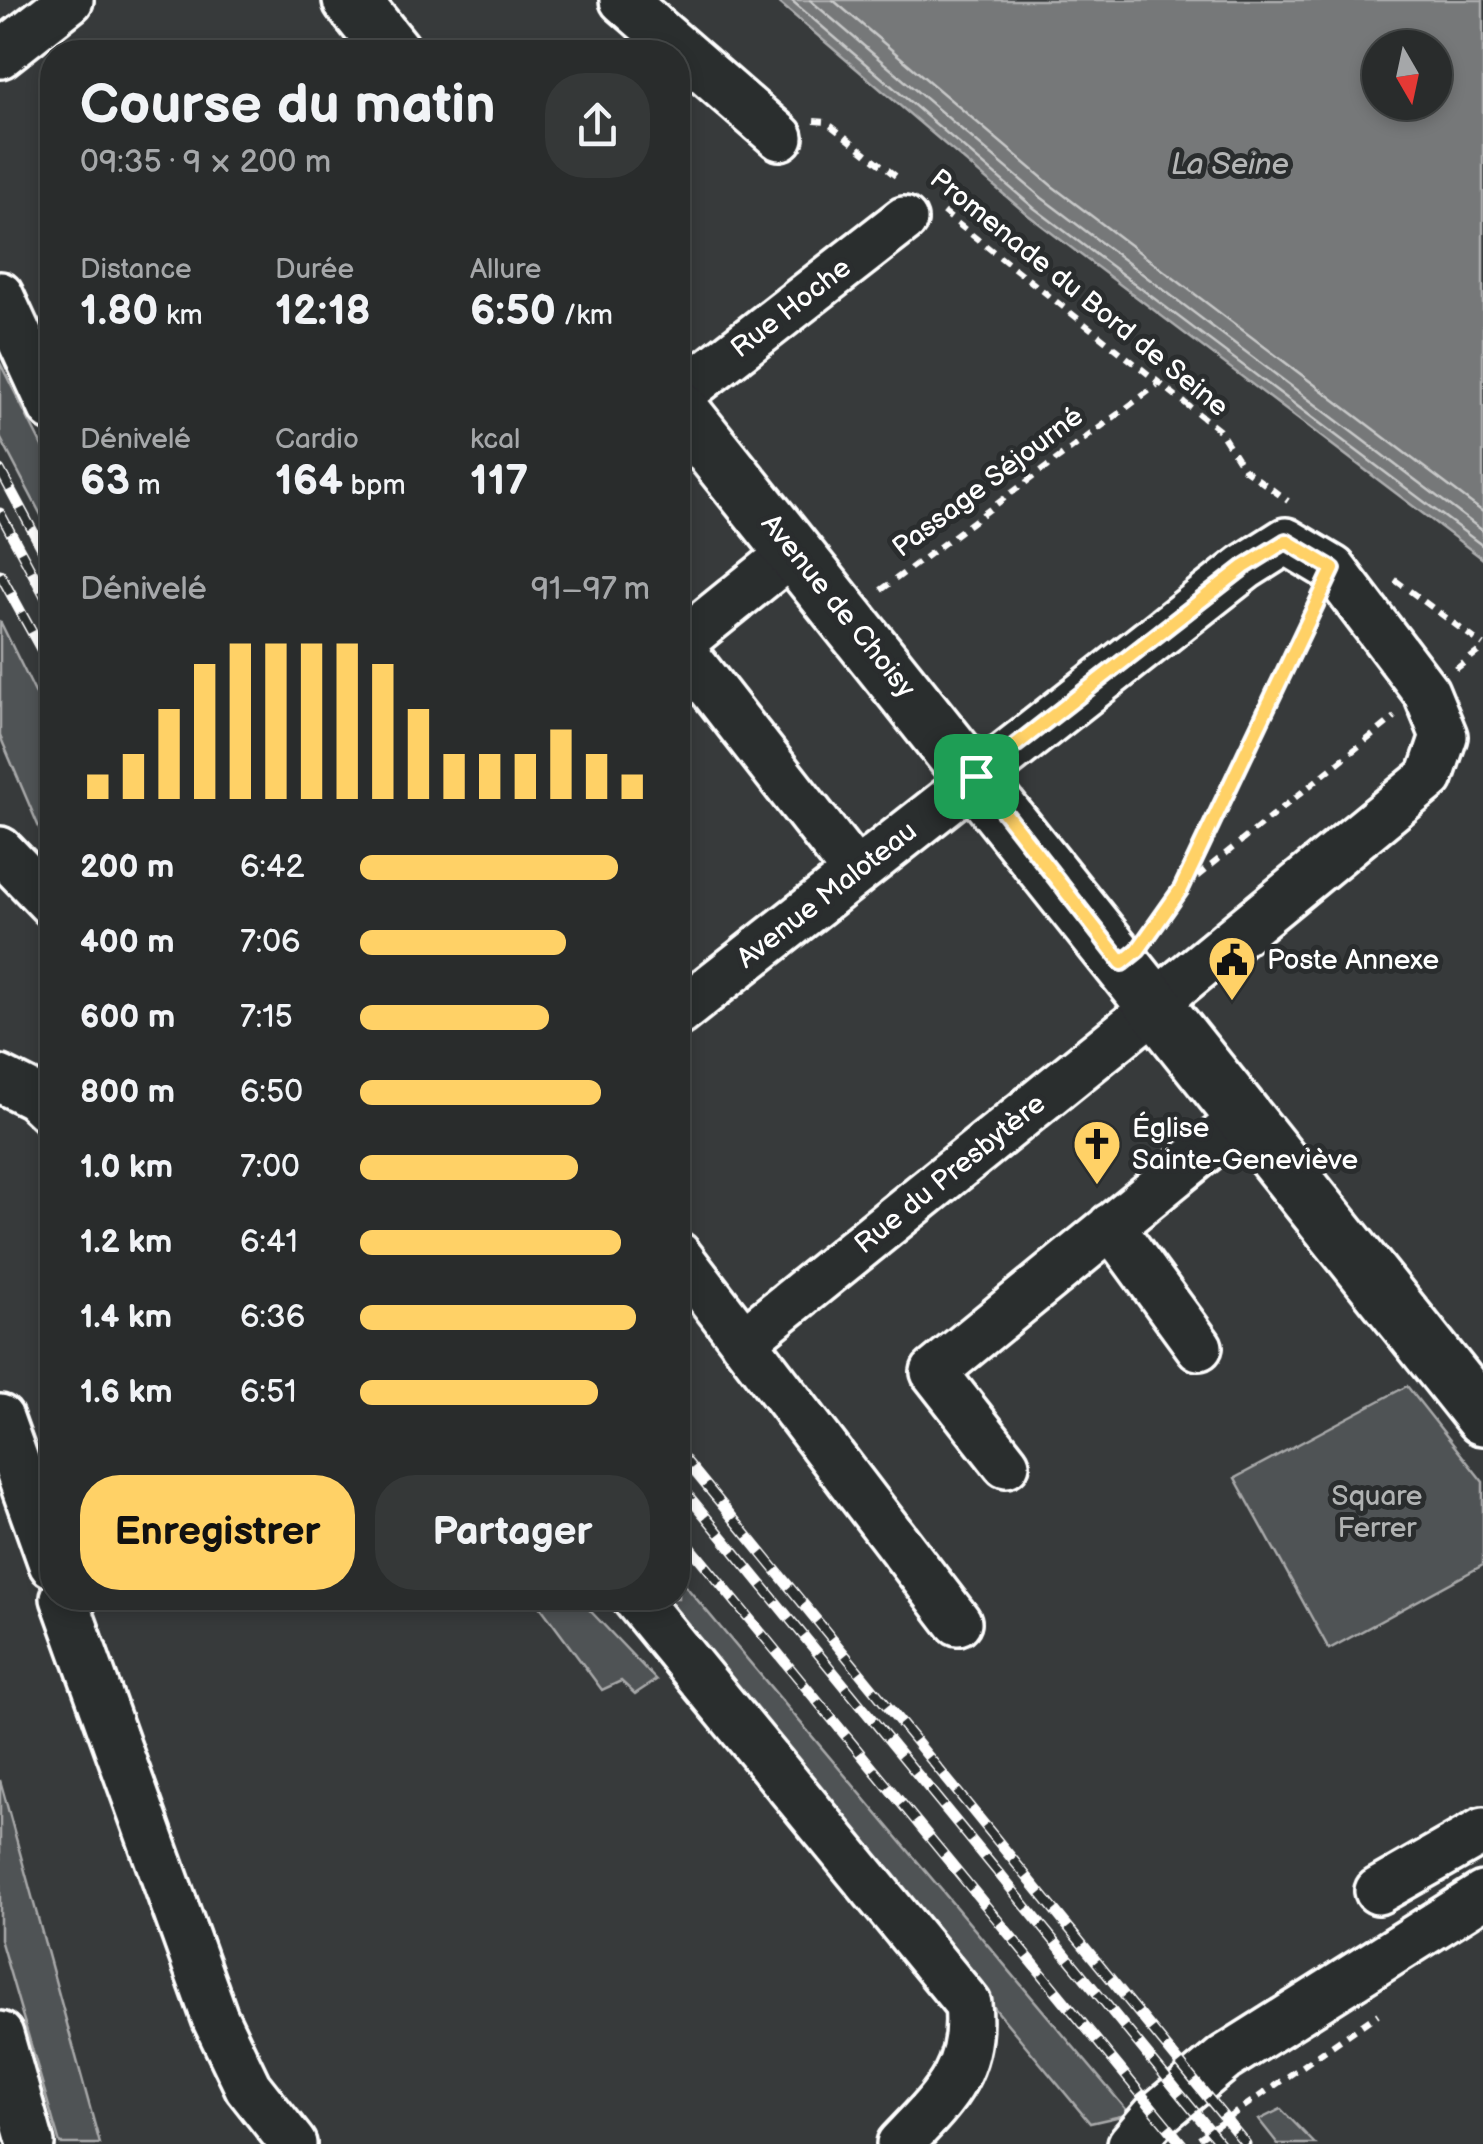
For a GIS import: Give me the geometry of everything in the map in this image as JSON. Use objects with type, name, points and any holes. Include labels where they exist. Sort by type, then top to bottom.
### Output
[{"type":"main road","points":[[351,0],[383,40]]},
{"type":"main road","name":"Avenue de Choisy","points":[[690,422],[1483,1417]]},
{"type":"street","points":[[0,55],[70,0]]},
{"type":"street","points":[[623,0],[669,40]]},
{"type":"street","points":[[690,58],[777,134]]},
{"type":"street","name":"Rue Hoche","points":[[690,386],[917,205]]},
{"type":"street","points":[[0,295],[40,382]]},
{"type":"street","name":"Avenue Maloteau","points":[[690,1003],[1244,567],[1286,541],[1333,569]]},
{"type":"street","points":[[690,635],[794,551]]},
{"type":"street","name":"Rue du Presbytère","points":[[743,1342],[1158,1006],[1176,986],[1430,777],[1444,736],[1426,692],[1333,569]]},
{"type":"street","points":[[690,660],[855,872]]},
{"type":"street","points":[[0,850],[40,892]]},
{"type":"street","points":[[0,1079],[40,1102]]},
{"type":"street","points":[[1006,1464],[934,1372],[1245,1117]]},
{"type":"street","points":[[1111,1226],[1199,1347]]},
{"type":"street","points":[[690,1271],[958,1622]]},
{"type":"street","points":[[0,1418],[40,1530]]},
{"type":"street","points":[[68,1610],[215,2018],[248,2087],[293,2144]]},
{"type":"street","points":[[645,1610],[968,2004],[972,2036],[962,2071],[900,2144]]},
{"type":"street","points":[[1378,1891],[1483,1831]]},
{"type":"street","points":[[1131,2144],[1154,2116],[1225,2058],[1483,1896]]},
{"type":"street","points":[[0,2035],[31,2144]]},
{"type":"path","name":"Promenade du Bord de Seine","points":[[777,134],[826,122],[917,205],[1219,430],[1244,469],[1291,504]]},
{"type":"path","name":"Passage Séjourné","points":[[846,616],[1156,385]]},
{"type":"path","points":[[1181,889],[1483,647],[1380,568]]},
{"type":"path","points":[[1122,963],[1138,950],[1181,889],[1333,569]]},
{"type":"green space","points":[[0,363],[40,442],[40,513],[0,437]]},
{"type":"green space","points":[[0,621],[40,703],[40,830],[0,736]]},
{"type":"green space","name":"Square Ferrer","points":[[1407,1386],[1483,1482],[1483,1565],[1329,1649],[1235,1478]]},
{"type":"green space","points":[[690,1591],[1130,2114],[1090,2123],[664,1610],[690,1610]]},
{"type":"green space","points":[[543,1610],[589,1610],[656,1680],[635,1694],[621,1681],[602,1690]]},
{"type":"green space","points":[[0,1780],[100,2144],[60,2144],[0,1939]]},
{"type":"green space","points":[[1281,2109],[1315,2144],[1278,2144],[1259,2120]]},
{"type":"water","name":"La Seine","points":[[776,0],[1483,0],[1483,559],[1028,215]]},
{"type":"railway","points":[[0,470],[40,545]]},
{"type":"railway","points":[[0,513],[40,587]]},
{"type":"railway","points":[[0,574],[40,647]]},
{"type":"railway","points":[[690,1466],[1246,2144]]},
{"type":"railway","points":[[690,1498],[1221,2144]]},
{"type":"railway","points":[[690,1547],[1182,2144]]},
{"type":"place","name":"Poste Annexe","points":[[1232,1002]]},
{"type":"place","name":"Église Sainte-Geneviève","points":[[1097,1186]]},
{"type":"route","points":[[1286,541],[1333,569],[1181,889],[1138,950],[1122,963],[976,776],[1244,567],[1286,541]]}]
